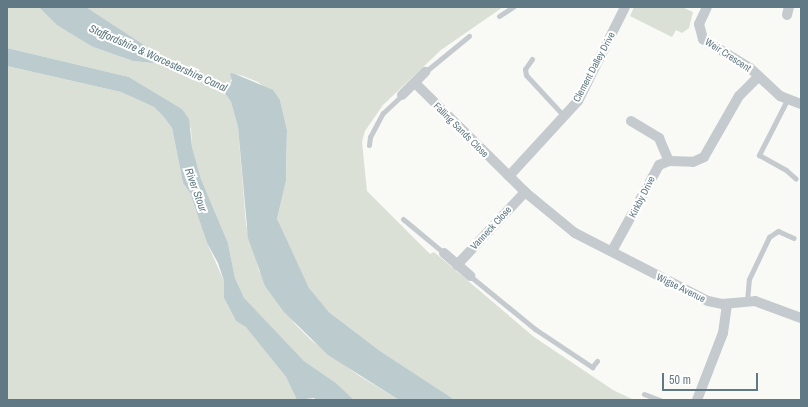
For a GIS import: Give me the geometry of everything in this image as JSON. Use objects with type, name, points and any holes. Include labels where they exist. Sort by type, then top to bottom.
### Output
[{"type":"street","name":"Clement Dalley Drive","points":[[508,176],[578,101],[625,7]]},
{"type":"street","name":"Weir Crescent","points":[[707,7],[699,24],[703,39],[745,64],[788,100],[801,104]]},
{"type":"street","points":[[402,95],[425,72]]},
{"type":"street","points":[[631,122],[659,138],[669,161],[693,162],[704,157],[739,96],[759,76]]},
{"type":"street","name":"Falling Sands Close","points":[[415,83],[525,192]]},
{"type":"street","name":"Kirkby Drive","points":[[612,251],[652,176],[659,165],[669,161]]},
{"type":"street","name":"Wigse Avenue","points":[[525,192],[575,233],[694,295],[708,301],[727,304],[747,301],[801,318]]},
{"type":"street","name":"Vanneck Close","points":[[457,265],[525,192]]},
{"type":"street","points":[[444,253],[470,276]]},
{"type":"street","points":[[697,400],[723,333],[727,304]]},
{"type":"lane","points":[[499,16],[513,7]]},
{"type":"lane","points":[[425,72],[469,36]]},
{"type":"lane","points":[[532,59],[525,69],[526,75],[564,116]]},
{"type":"lane","points":[[369,144],[370,137],[383,113],[402,95]]},
{"type":"lane","points":[[788,100],[759,155],[786,170],[796,179]]},
{"type":"lane","points":[[403,219],[444,253]]},
{"type":"lane","points":[[747,301],[749,279],[770,237],[778,231],[794,238]]},
{"type":"lane","points":[[470,276],[535,329],[592,368],[597,361]]},
{"type":"lane","points":[[644,394],[660,400]]},
{"type":"shaded area","points":[[7,7],[39,7],[93,47],[133,61],[162,64],[222,89],[231,102],[238,127],[246,225],[259,271],[295,324],[311,340],[358,375],[399,400],[354,400],[336,383],[304,361],[244,299],[235,278],[228,243],[201,179],[192,147],[191,129],[182,109],[129,77],[7,48]]},
{"type":"shaded area","points":[[86,7],[503,7],[441,50],[383,105],[365,131],[362,142],[367,191],[430,254],[434,252],[534,337],[613,390],[634,400],[455,400],[380,351],[328,311],[309,288],[280,228],[277,219],[286,181],[287,130],[280,100],[258,82],[243,76],[235,74],[228,85],[164,58]]},
{"type":"shaded area","points":[[634,7],[682,7],[693,12],[689,28],[682,33],[676,30],[672,37],[630,16]]},
{"type":"shaded area","points":[[7,66],[121,92],[154,107],[163,116],[172,128],[183,183],[190,193],[207,243],[224,281],[224,298],[236,321],[246,326],[286,377],[297,400],[7,400]]},
{"type":"water","name":"Staffordshire & Worcestershire Canal","points":[[39,7],[86,7],[164,58],[228,85],[232,81],[230,73],[273,90],[280,100],[287,130],[286,181],[277,219],[309,288],[329,312],[380,351],[455,400],[399,400],[328,355],[284,312],[265,286],[248,238],[238,127],[231,102],[222,89],[162,64],[133,61],[93,47],[57,25]]},
{"type":"water","name":"River Stour","points":[[7,48],[129,77],[182,109],[189,119],[192,147],[201,179],[228,243],[235,278],[244,298],[304,361],[336,383],[354,400],[317,400],[314,398],[297,400],[286,377],[246,327],[236,321],[224,298],[224,281],[218,263],[207,243],[190,193],[183,183],[172,128],[163,116],[154,107],[121,92],[7,66]]}]
